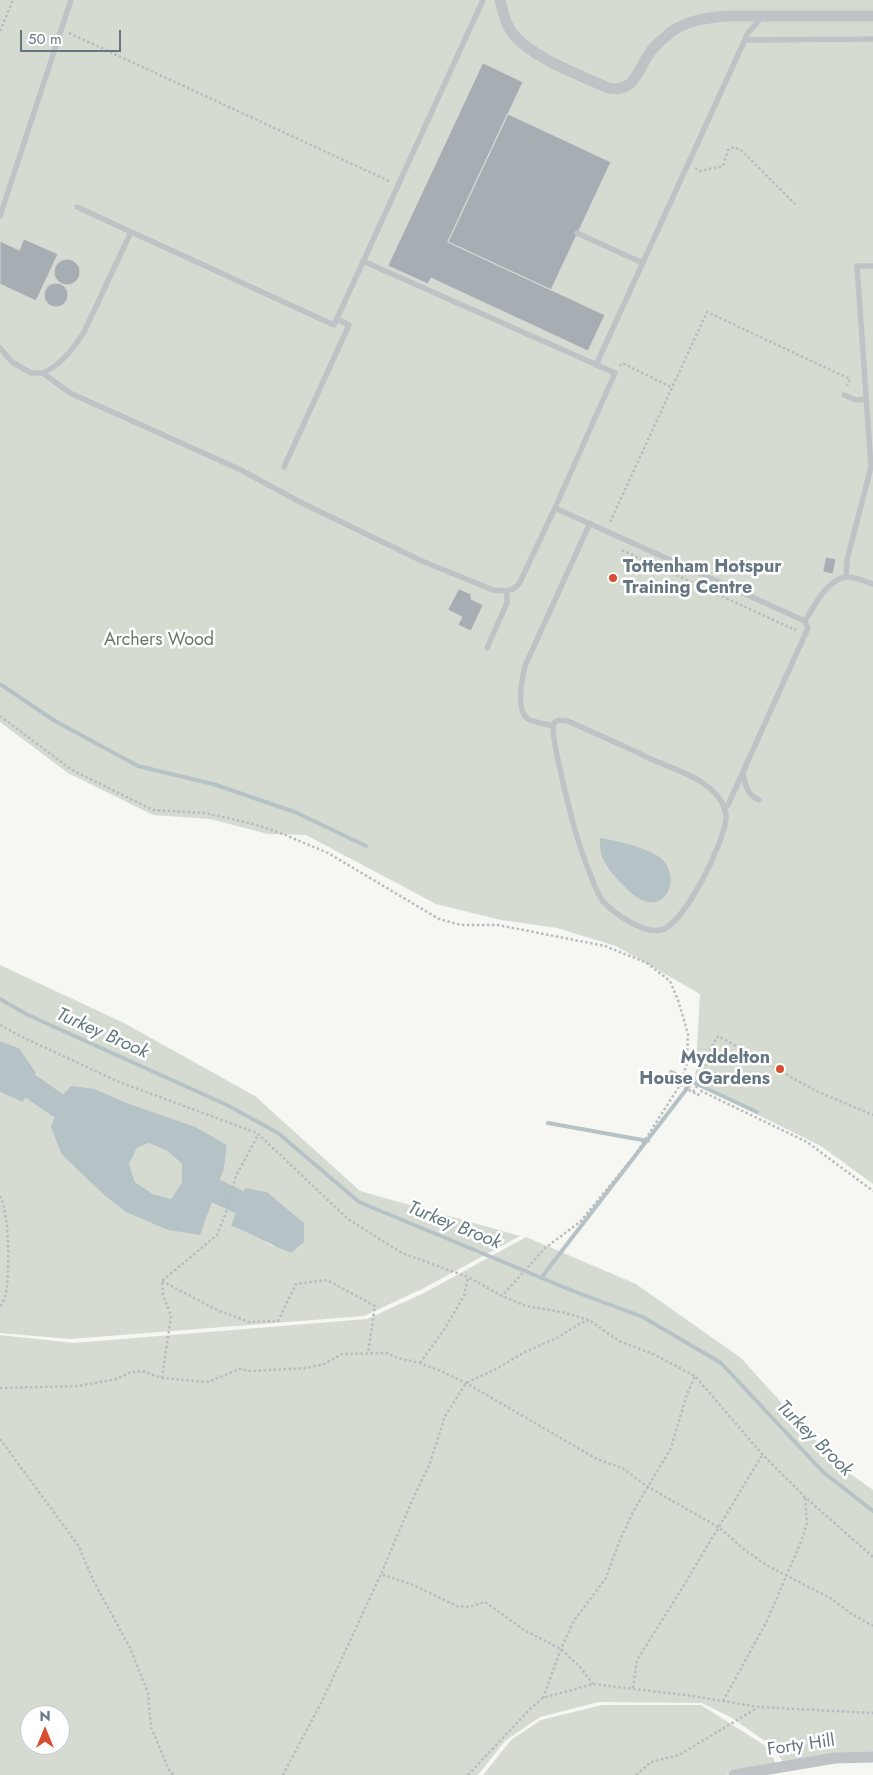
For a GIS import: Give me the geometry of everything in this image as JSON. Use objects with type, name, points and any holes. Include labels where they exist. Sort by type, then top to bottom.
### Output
[{"type":"street","points":[[500,0],[508,26],[514,35],[528,48],[551,61],[616,90],[630,84],[651,50],[660,41],[687,23],[705,18],[873,16]]},
{"type":"street","name":"Forty Hill","points":[[734,1775],[835,1758],[873,1757]]},
{"type":"lane","points":[[0,216],[71,0]]},
{"type":"lane","points":[[77,207],[334,325],[483,0]]},
{"type":"lane","points":[[596,365],[745,40],[751,28],[763,16]]},
{"type":"lane","points":[[745,40],[873,39]]},
{"type":"lane","points":[[0,348],[12,362],[31,373],[43,373],[59,363],[84,332],[131,232]]},
{"type":"lane","points":[[577,233],[643,263]]},
{"type":"lane","points":[[43,373],[70,393],[239,469],[302,503],[422,561],[493,590],[507,591],[514,589],[519,584],[555,508],[615,373],[363,261]]},
{"type":"lane","points":[[846,577],[847,560],[871,466],[871,431],[866,399],[857,266],[873,266]]},
{"type":"lane","points":[[284,467],[349,325],[336,319]]},
{"type":"lane","points":[[844,395],[856,400],[866,399]]},
{"type":"lane","points":[[555,508],[802,620],[808,628],[728,805],[724,807]]},
{"type":"lane","points":[[553,726],[528,719],[524,715],[521,702],[523,674],[590,523]]},
{"type":"lane","points":[[802,620],[824,592],[834,583],[846,577],[873,584]]},
{"type":"lane","points":[[487,648],[507,603],[507,591]]},
{"type":"lane","points":[[559,720],[568,721],[700,781],[718,797],[724,807],[727,817],[717,849],[697,889],[675,921],[668,927],[655,930],[643,928],[618,915],[602,900],[588,869],[569,807],[558,761],[553,726],[559,720]]},
{"type":"lane","points":[[742,773],[750,793],[754,798],[760,800]]},
{"type":"path","points":[[0,31],[13,0]]},
{"type":"path","points":[[60,30],[398,185]]},
{"type":"path","points":[[687,165],[700,171],[723,166],[728,150],[734,147],[742,151],[795,204]]},
{"type":"path","points":[[607,530],[707,312],[850,379],[844,395]]},
{"type":"path","points":[[615,373],[622,363],[671,387]]},
{"type":"path","points":[[619,549],[795,630],[802,620]]},
{"type":"path","points":[[0,716],[72,770],[153,810],[205,813],[254,824],[328,853],[439,919],[461,925],[498,925],[605,946],[647,963],[670,981],[688,1034],[687,1063],[680,1083],[636,1154],[580,1222],[545,1248],[502,1296]]},
{"type":"path","points":[[0,1024],[20,1036],[119,1082],[258,1135],[348,1219],[402,1253],[468,1277],[502,1296],[526,1306],[562,1312],[589,1320],[619,1341],[652,1354],[695,1376],[762,1454],[805,1497],[873,1557]]},
{"type":"path","points":[[693,1092],[704,1075],[711,1048],[718,1036],[816,1091],[873,1115]]},
{"type":"path","points":[[680,1083],[684,1088],[698,1095],[700,1091],[807,1142],[873,1191]]},
{"type":"path","points":[[162,1281],[217,1235],[226,1212],[236,1176],[258,1135]]},
{"type":"path","points":[[0,1196],[3,1201],[7,1233],[8,1272],[5,1298],[0,1307]]},
{"type":"path","points":[[420,1362],[446,1328],[464,1296],[468,1277]]},
{"type":"path","points":[[162,1281],[217,1310],[249,1322],[278,1321],[296,1284],[327,1280],[375,1306],[368,1353]]},
{"type":"path","points":[[162,1281],[163,1295],[171,1316],[162,1378]]},
{"type":"path","points":[[284,1775],[323,1699],[381,1574],[430,1463],[445,1416],[466,1383],[589,1320]]},
{"type":"path","points":[[0,1388],[78,1386],[117,1379],[131,1372],[142,1371],[162,1378],[208,1382],[240,1369],[251,1371],[307,1368],[324,1364],[342,1354],[386,1353],[398,1358],[420,1362],[466,1383],[598,1459],[622,1468],[648,1487],[720,1528],[768,1566],[832,1599],[850,1613],[873,1626]]},
{"type":"path","points":[[543,1698],[561,1649],[574,1622],[606,1578],[619,1542],[634,1510],[671,1448],[687,1394],[695,1376]]},
{"type":"path","points":[[0,1439],[78,1545],[94,1582],[130,1648],[148,1693],[151,1727],[169,1770],[174,1775]]},
{"type":"path","points":[[633,1688],[637,1660],[720,1528],[762,1454]]},
{"type":"path","points":[[722,1701],[766,1623],[801,1542],[806,1523],[805,1497]]},
{"type":"path","points":[[381,1574],[413,1585],[457,1606],[470,1607],[485,1602],[524,1630],[561,1649],[580,1667],[593,1684]]},
{"type":"path","points":[[468,1775],[531,1708],[543,1698],[593,1684],[633,1688],[758,1708],[873,1712]]},
{"type":"path","points":[[636,1775],[651,1762],[679,1755],[758,1708]]},
{"type":"green space","name":"Tottenham Hotspur Training Centre","points":[[0,0],[873,0],[873,1184],[821,1146],[695,1084],[700,994],[616,946],[557,928],[501,920],[436,904],[306,835],[268,834],[210,819],[153,815],[68,773],[0,722]]},
{"type":"green space","points":[[0,965],[124,1023],[255,1096],[360,1191],[520,1236],[422,1289],[364,1316],[70,1339],[0,1333],[0,1092],[23,1101],[19,1048],[0,1041]],"holes":[[[95,1089],[127,1103],[196,1127],[227,1145],[224,1169],[216,1191],[126,1212],[105,1196],[62,1155]],[[267,1192],[274,1247],[252,1233],[231,1226]]]},
{"type":"green space","points":[[149,1143],[167,1151],[182,1164],[182,1182],[171,1199],[153,1194],[135,1182],[129,1164],[137,1148]]},
{"type":"green space","points":[[526,1237],[636,1284],[741,1358],[838,1465],[873,1490],[873,1753],[784,1763],[772,1746],[732,1718],[702,1703],[599,1702],[540,1717],[505,1741],[478,1775],[0,1775],[0,1335],[74,1343],[367,1319],[424,1293]]},
{"type":"green space","points":[[602,1705],[701,1705],[769,1748],[776,1765],[738,1770],[726,1775],[483,1775],[511,1740],[541,1720]]},
{"type":"shaded area","points":[[600,838],[630,844],[658,856],[665,862],[669,870],[671,879],[667,894],[661,900],[654,902],[644,901],[633,894],[610,871],[601,854]]},
{"type":"shaded area","points":[[0,1041],[19,1048],[36,1073],[23,1102],[0,1092]]},
{"type":"shaded area","points":[[71,1086],[95,1089],[127,1103],[196,1127],[227,1145],[224,1169],[200,1235],[168,1230],[126,1212],[105,1196],[62,1155],[51,1127],[62,1096]],"holes":[[[149,1143],[167,1151],[182,1164],[182,1182],[171,1199],[153,1194],[135,1182],[129,1164],[137,1148]]]},
{"type":"shaded area","points":[[245,1188],[267,1192],[304,1223],[304,1242],[291,1253],[231,1226]]},
{"type":"building","points":[[483,63],[523,82],[448,242],[605,315],[588,351],[431,278],[428,284],[388,266]]},
{"type":"building","points":[[508,114],[611,162],[551,290],[448,242]]},
{"type":"building","points":[[24,239],[58,254],[36,301],[0,284],[0,241],[19,250]]},
{"type":"building","points":[[67,259],[76,263],[80,272],[76,281],[67,285],[58,281],[54,272],[58,263]]},
{"type":"building","points":[[56,283],[64,287],[68,295],[64,303],[56,307],[48,303],[44,295],[48,287]]},
{"type":"building","points":[[826,557],[836,559],[833,574],[823,572]]},
{"type":"building","points":[[459,589],[471,594],[471,599],[483,605],[471,631],[458,625],[462,617],[448,610]]},
{"type":"waterway","points":[[0,684],[55,721],[138,766],[213,784],[295,812],[366,846]]},
{"type":"waterway","name":"Turkey Brook","points":[[0,999],[28,1015],[227,1105],[278,1133],[359,1202],[573,1291],[643,1317],[721,1363],[823,1472],[873,1511]]},
{"type":"waterway","points":[[671,1072],[757,1112]]},
{"type":"waterway","points":[[541,1278],[692,1082]]},
{"type":"waterway","points":[[30,1086],[59,1106]]},
{"type":"waterway","points":[[548,1123],[648,1141]]},
{"type":"waterway","points":[[216,1191],[239,1202]]},
{"type":"place","name":"Tottenham Hotspur Training Centre","points":[[613,578]]},
{"type":"place","name":"Myddelton House Gardens","points":[[780,1069]]},
{"type":"park label","name":"Archers Wood","points":[[159,641]]}]
